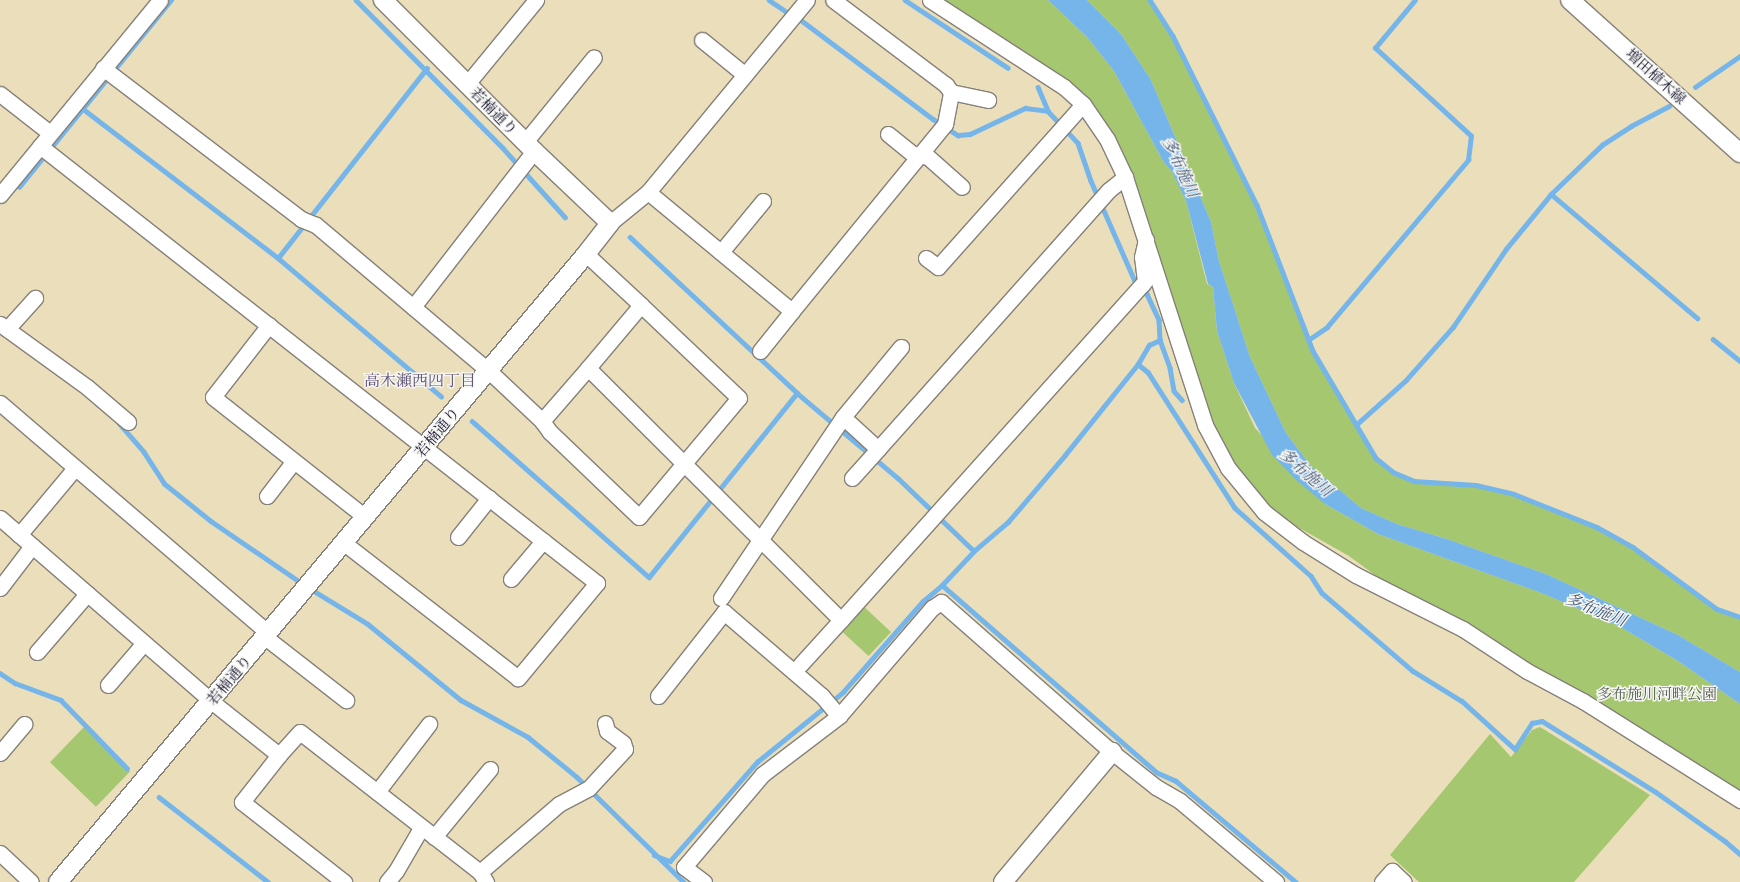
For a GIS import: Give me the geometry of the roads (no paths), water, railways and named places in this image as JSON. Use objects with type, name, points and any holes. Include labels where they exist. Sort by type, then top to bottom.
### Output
[{"type":"street","points":[[0,195],[45,150],[50,133],[108,72],[160,0]]},
{"type":"street","name":"若楠通り","points":[[58,882],[425,447],[586,254],[610,223],[525,157],[467,84],[383,0]]},
{"type":"street","points":[[467,84],[536,0]]},
{"type":"street","points":[[610,223],[648,192],[807,0]]},
{"type":"street","points":[[833,0],[946,85],[951,92],[988,100]]},
{"type":"street","points":[[930,0],[1064,87],[1083,104],[1107,139],[1125,177],[1206,425],[1228,468],[1264,512],[1303,542],[1356,575],[1462,629],[1740,800]]},
{"type":"street","name":"増田植木線","points":[[1570,0],[1740,153]]},
{"type":"street","points":[[702,40],[745,75]]},
{"type":"street","points":[[413,307],[525,157],[594,57]]},
{"type":"street","points":[[108,72],[301,219],[316,225],[488,371],[542,421],[550,432],[639,517],[683,462],[739,398],[586,254]]},
{"type":"street","points":[[760,351],[943,127],[951,92]]},
{"type":"street","points":[[0,94],[50,133]]},
{"type":"street","points":[[926,258],[938,267],[1083,104]]},
{"type":"street","points":[[888,134],[914,154],[928,157],[962,186]]},
{"type":"street","points":[[45,150],[597,583],[518,678],[344,543]]},
{"type":"street","points":[[852,478],[1100,200],[1125,177]]},
{"type":"street","points":[[648,192],[792,312]]},
{"type":"street","points":[[721,252],[764,201]]},
{"type":"street","points":[[800,665],[1145,281],[1142,257],[1146,239]]},
{"type":"street","points":[[35,298],[3,326],[87,387],[128,422]]},
{"type":"street","points":[[542,421],[641,305]]},
{"type":"street","points":[[269,325],[213,397],[365,517]]},
{"type":"street","points":[[722,598],[839,423],[901,347]]},
{"type":"street","points":[[588,368],[841,620]]},
{"type":"street","points":[[0,403],[267,635],[346,700]]},
{"type":"street","points":[[839,423],[874,453]]},
{"type":"street","points":[[267,496],[294,461]]},
{"type":"street","points":[[19,534],[75,468]]},
{"type":"street","points":[[458,537],[489,498]]},
{"type":"street","points":[[0,518],[211,701],[279,755]]},
{"type":"street","points":[[511,579],[543,541]]},
{"type":"street","points":[[0,588],[32,546]]},
{"type":"street","points":[[37,652],[87,594]]},
{"type":"street","points":[[704,882],[684,867],[763,774],[836,712],[932,608],[941,602],[1112,752],[1156,787],[1180,801],[1276,882]]},
{"type":"street","points":[[658,696],[724,612],[822,696],[836,712]]},
{"type":"street","points":[[108,685],[144,643]]},
{"type":"street","points":[[344,882],[242,802],[279,755],[300,732],[483,877],[559,804],[586,790],[625,750],[623,744],[607,731],[605,723]]},
{"type":"street","points":[[0,753],[24,724]]},
{"type":"street","points":[[377,792],[428,724]]},
{"type":"street","points":[[1003,882],[1112,752]]},
{"type":"street","points":[[434,837],[490,769]]},
{"type":"street","points":[[387,882],[396,871],[421,828]]},
{"type":"street","points":[[0,853],[31,882]]},
{"type":"street","points":[[1382,882],[1392,870],[1404,882]]},
{"type":"water","name":"多布施川","points":[[1048,0],[1087,0],[1121,34],[1151,80],[1211,222],[1219,261],[1250,357],[1286,433],[1311,466],[1361,508],[1397,524],[1447,539],[1546,574],[1678,635],[1740,672],[1740,704],[1678,661],[1617,625],[1544,594],[1378,534],[1325,504],[1296,480],[1272,455],[1234,383],[1217,331],[1213,287],[1208,284],[1186,201],[1172,172],[1163,161],[1114,71],[1087,37]]},
{"type":"waterway","points":[[14,187],[19,187],[171,0]]},
{"type":"waterway","points":[[356,0],[503,148],[565,217]]},
{"type":"waterway","points":[[769,0],[787,12]]},
{"type":"waterway","points":[[905,0],[1008,68]]},
{"type":"waterway","points":[[1150,0],[1173,36],[1257,205],[1313,351],[1376,458],[1393,472],[1414,481],[1476,485],[1514,494],[1597,527],[1633,547],[1717,609],[1740,617]]},
{"type":"waterway","points":[[1308,340],[1327,327],[1468,160],[1471,136],[1375,48],[1415,0]]},
{"type":"waterway","points":[[801,20],[933,119],[958,135],[970,134],[1025,108],[1048,111]]},
{"type":"waterway","points":[[1695,87],[1740,56]]},
{"type":"waterway","points":[[278,258],[427,68]]},
{"type":"waterway","points":[[1038,87],[1048,111],[1078,143],[1091,181],[1135,281],[1147,294],[1159,320],[1160,340],[1170,368],[1174,391],[1182,400]]},
{"type":"waterway","points":[[1357,424],[1406,380],[1453,327],[1506,249],[1551,194],[1602,145],[1631,126],[1669,106]]},
{"type":"waterway","points":[[82,108],[278,258],[441,396]]},
{"type":"waterway","points":[[1551,194],[1697,318]]},
{"type":"waterway","points":[[630,237],[797,393],[898,478],[974,551]]},
{"type":"waterway","points":[[1713,339],[1740,361]]},
{"type":"waterway","points":[[1138,364],[1149,345],[1160,340]]},
{"type":"waterway","points":[[654,855],[670,861],[757,762],[843,692],[922,602],[942,585],[974,551],[1008,522],[1065,455],[1138,364],[1148,372],[1235,508],[1311,576],[1322,593],[1413,671],[1462,701],[1515,749],[1532,723],[1542,721],[1656,792],[1725,841],[1740,854]]},
{"type":"waterway","points":[[472,421],[649,577],[797,393]]},
{"type":"waterway","points":[[119,423],[144,452],[165,484],[211,521],[303,584]]},
{"type":"waterway","points":[[942,585],[1156,772],[1176,781],[1296,882]]},
{"type":"waterway","points":[[309,588],[368,624],[461,700],[528,737],[577,777],[684,882]]},
{"type":"waterway","points":[[0,673],[15,683],[61,700],[127,768]]},
{"type":"waterway","points":[[159,797],[268,882]]},
{"type":"district","name":"高木瀬西四丁目","points":[[420,380]]},
{"type":"park label","name":"多布施川河畔公園","points":[[1657,694]]}]
